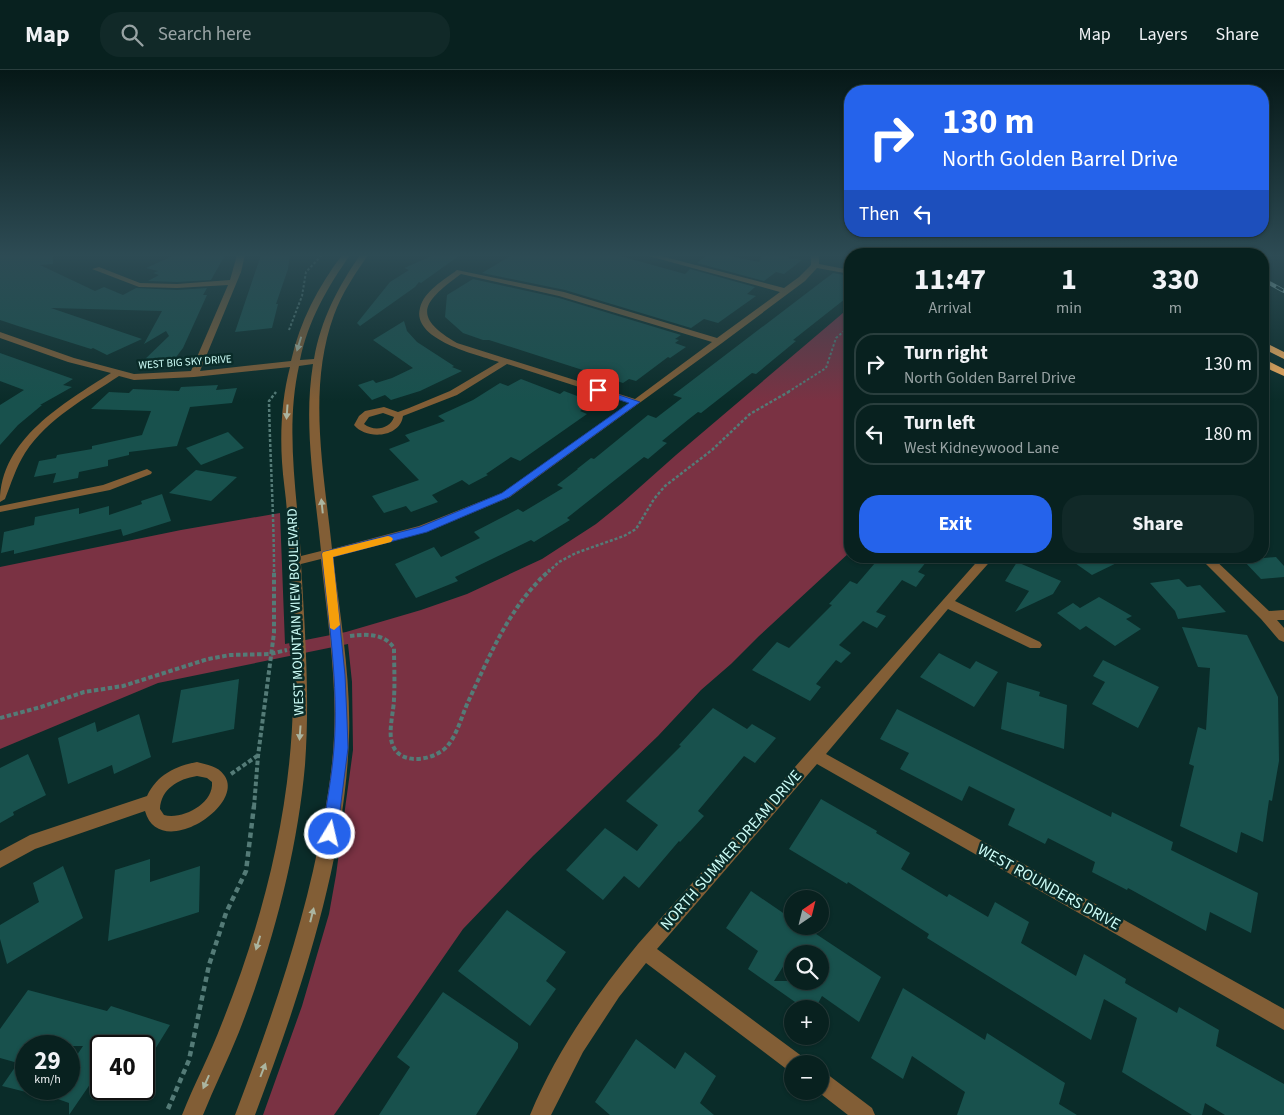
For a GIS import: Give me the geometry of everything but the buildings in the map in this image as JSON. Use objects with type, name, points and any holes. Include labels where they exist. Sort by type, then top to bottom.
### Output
[{"type":"highway","points":[[1269,348],[1284,356]]},
{"type":"highway","points":[[1269,365],[1284,373]]},
{"type":"street","points":[[194,374],[223,304]]},
{"type":"street","name":"WEST MOUNTAIN VIEW BOULEVARD","points":[[192,1115],[232,1022],[255,952],[273,892],[292,804],[297,767],[302,698],[286,418],[297,350],[314,304]]},
{"type":"street","points":[[245,1115],[271,1048],[306,941],[319,889],[334,807],[341,748],[339,675],[316,459],[313,404],[317,361],[335,304]]},
{"type":"street","points":[[425,304],[423,316],[430,331],[454,345],[636,402]]},
{"type":"street","points":[[594,304],[719,341]]},
{"type":"street","points":[[295,562],[423,530],[506,495],[768,304]]},
{"type":"street","name":"WEST BIG SKY DRIVE","points":[[0,336],[116,374],[134,377],[194,374],[317,361]]},
{"type":"street","points":[[398,415],[446,396],[482,377],[505,362]]},
{"type":"street","points":[[0,500],[12,467],[20,453],[43,426],[79,398],[116,374]]},
{"type":"street","points":[[0,509],[106,488],[148,472]]},
{"type":"street","name":"NORTH SUMMER DREAM DRIVE","points":[[540,1115],[576,1045],[612,990],[644,950],[982,563]]},
{"type":"street","points":[[1211,563],[1266,616],[1284,638]]},
{"type":"street","points":[[947,603],[1035,645]]},
{"type":"street","points":[[1266,616],[1284,615]]},
{"type":"street","name":"WEST ROUNDERS DRIVE","points":[[814,754],[1284,1020]]},
{"type":"street","points":[[186,770],[207,770],[215,774],[219,780],[218,797],[212,806],[192,820],[181,824],[170,824],[161,822],[154,817],[151,810],[152,801],[157,791],[165,782],[186,770]]},
{"type":"street","points":[[0,860],[30,843],[152,801]]},
{"type":"street","points":[[644,950],[784,1055]]},
{"type":"street","points":[[829,1088],[865,1115]]},
{"type":"path","points":[[288,337],[299,304]]},
{"type":"path","points":[[349,636],[379,636],[391,642],[394,648],[392,747],[397,753],[409,759],[425,758],[439,752],[449,744],[497,640],[531,587],[559,562],[576,553],[624,536],[636,529],[654,499],[666,486],[712,450],[750,414],[826,368],[836,338],[844,330]]},
{"type":"path","points":[[168,1109],[189,1060],[209,966],[223,922],[246,871],[253,824],[258,756],[274,624],[274,520],[270,479],[269,401],[276,391],[280,365]]},
{"type":"path","points":[[0,718],[41,707],[84,692],[123,686],[208,659],[230,655],[270,654],[287,650]]},
{"type":"path","points":[[219,780],[258,756]]},
{"type":"shaded area","points":[[844,312],[844,558],[701,690],[658,736],[533,856],[463,929],[334,1115],[263,1115],[302,1006],[329,914],[353,750],[352,682],[348,644],[158,683],[0,749],[0,567],[181,530],[280,513],[285,644],[346,632],[421,610],[467,594],[542,559],[596,524]]},
{"type":"slow traffic","points":[[334,625],[327,554],[388,539]]},
{"type":"route","points":[[330,834],[341,748],[341,720],[339,675],[327,554],[423,530],[506,495],[636,402],[598,390]]}]
